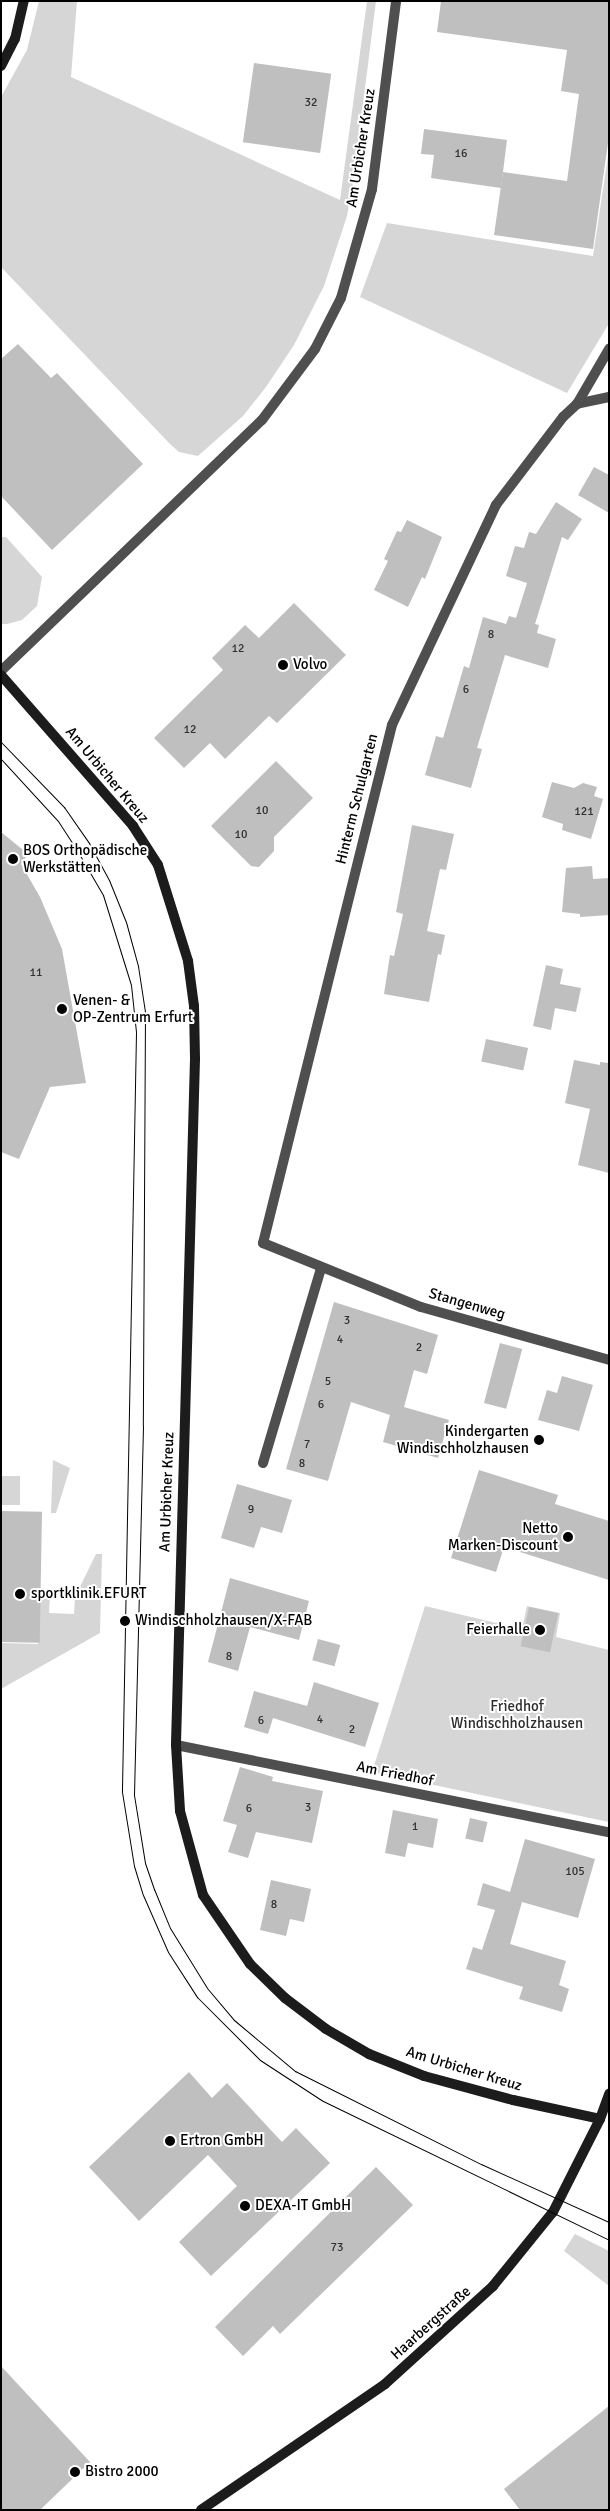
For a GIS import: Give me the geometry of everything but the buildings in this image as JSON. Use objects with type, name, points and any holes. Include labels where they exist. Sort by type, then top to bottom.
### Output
[{"type":"main road","points":[[1,66],[16,40],[24,1]]},
{"type":"main road","name":"Am Urbicher Kreuz","points":[[1,673],[133,826],[158,865],[188,961],[194,1006],[195,1059],[176,1745],[180,1810],[203,1895],[250,1964],[285,1998],[326,2029],[369,2054],[424,2076],[513,2100],[604,2119]]},
{"type":"main road","name":"Haarbergstraße","points":[[201,2510],[385,2384],[486,2293],[553,2212],[604,2119],[609,2094]]},
{"type":"street","name":"Am Urbicher Kreuz","points":[[1,673],[262,420],[315,349],[341,298],[372,189],[396,1]]},
{"type":"street","name":"Hinterm Schulgarten","points":[[263,1243],[392,725],[496,505],[562,417],[577,404],[609,349]]},
{"type":"street","name":"Hinterm Schulgarten","points":[[577,404],[609,396]]},
{"type":"street","name":"Stangenweg","points":[[263,1243],[320,1268],[421,1307],[609,1360]]},
{"type":"street","points":[[263,1463],[320,1268]]},
{"type":"street","name":"Am Friedhof","points":[[176,1745],[609,1832]]},
{"type":"green space","points":[[39,1],[77,1],[71,77],[340,200],[367,1],[376,1],[353,183],[347,216],[324,286],[294,345],[266,387],[243,416],[198,456],[179,452],[170,444],[1,267],[1,97],[27,50]]},
{"type":"green space","points":[[609,149],[608,325],[567,393],[360,297],[387,223],[593,256]]},
{"type":"green space","points":[[1,537],[6,537],[42,577],[37,606],[22,620],[7,624],[1,624]]},
{"type":"green space","points":[[53,1460],[70,1468],[56,1513],[51,1513]]},
{"type":"green space","points":[[1,1476],[20,1476],[20,1505],[1,1505]]},
{"type":"green space","points":[[96,1554],[102,1554],[100,1633],[1,1689],[1,1643],[38,1644],[39,1595],[50,1596],[49,1613],[74,1614],[75,1597]]},
{"type":"green space","name":"Friedhof Windischholzhausen","points":[[425,1606],[522,1629],[527,1606],[560,1613],[556,1637],[609,1650],[609,1822],[372,1772]]},
{"type":"green space","points":[[575,2234],[609,2251],[609,2286],[564,2251]]},
{"type":"tram line","points":[[1,742],[64,807],[89,843],[109,880],[126,922],[138,966],[145,1012],[143,1426],[134,1795],[145,1863],[170,1928],[207,1988],[234,2020],[295,2071],[481,2164],[609,2222]]},
{"type":"tram line","points":[[1,759],[58,821],[103,895],[131,985],[136,1032],[122,1792],[134,1866],[143,1895],[168,1952],[197,1997],[260,2060],[323,2101],[609,2240]]},
{"type":"place","name":"Volvo","points":[[283,665]]},
{"type":"place","name":"BOS Orthopädische Werkstätten","points":[[13,859]]},
{"type":"place","name":"Venen- & OP-Zentrum Erfurt","points":[[62,1009]]},
{"type":"place","name":"Kindergarten Windischholzhausen","points":[[539,1440]]},
{"type":"place","name":"Netto Marken-Discount","points":[[568,1537]]},
{"type":"place","name":"sportklinik.EFURT","points":[[20,1594]]},
{"type":"place","name":"Windischholzhausen/X-FAB","points":[[125,1621]]},
{"type":"place","name":"Feierhalle","points":[[540,1630]]},
{"type":"place","name":"Ertron GmbH","points":[[170,2141]]},
{"type":"place","name":"DEXA-IT GmbH","points":[[245,2206]]},
{"type":"place","name":"Bistro 2000","points":[[75,2472]]}]
